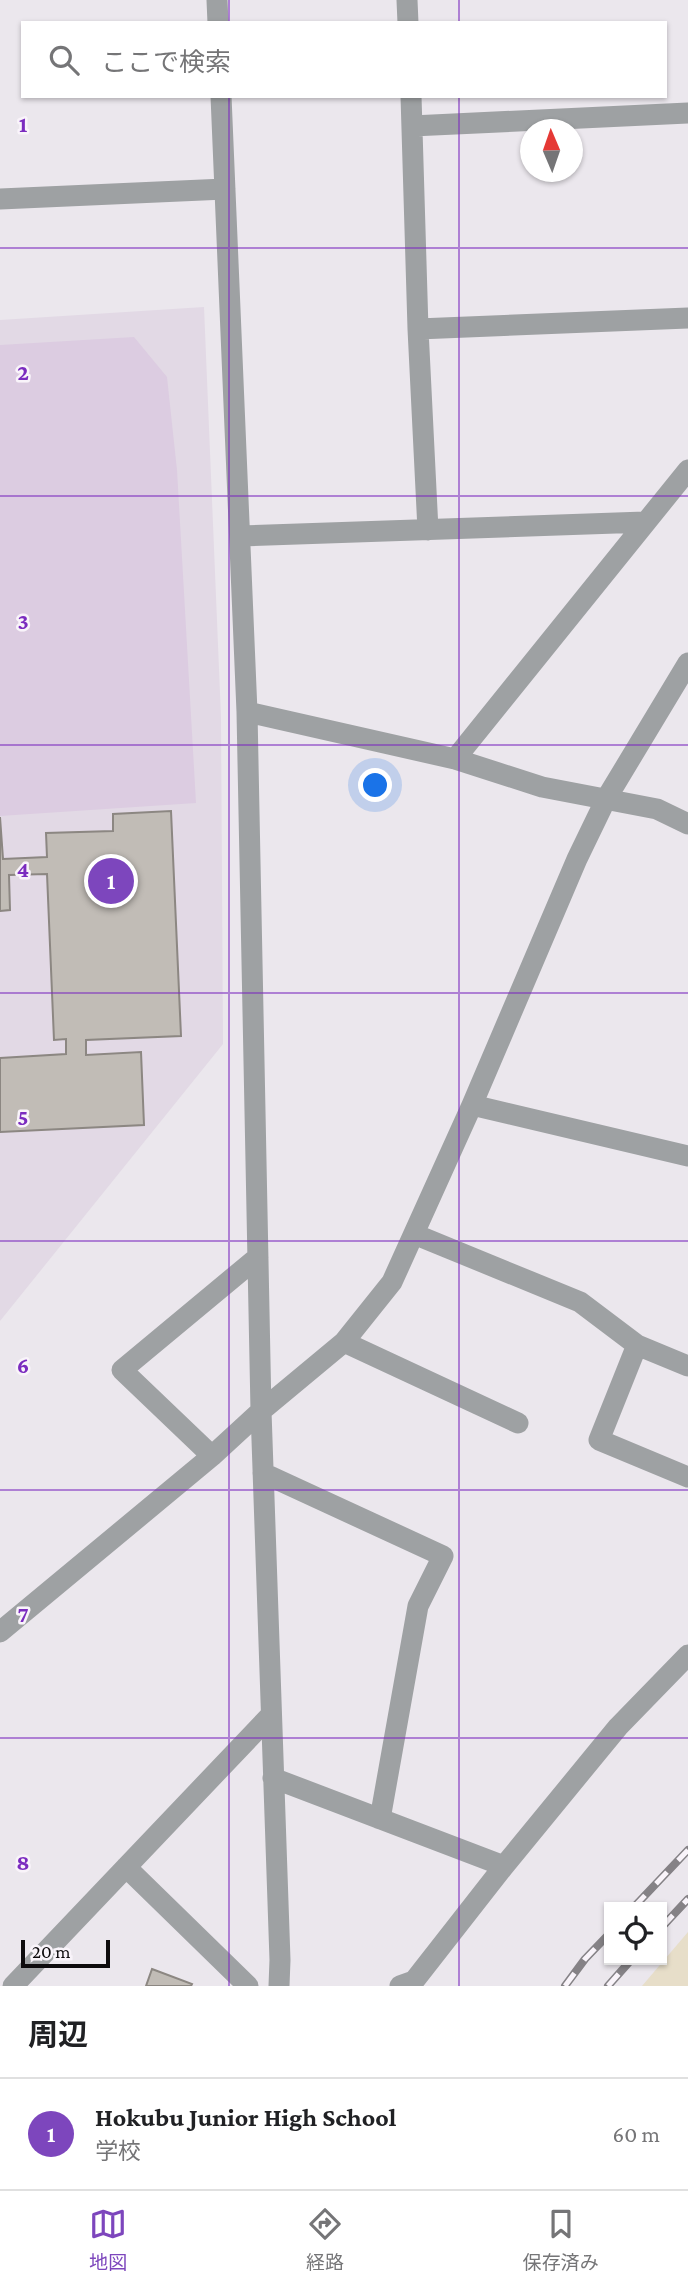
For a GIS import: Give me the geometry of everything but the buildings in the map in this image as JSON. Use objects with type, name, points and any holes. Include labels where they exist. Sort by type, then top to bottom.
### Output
[{"type":"street","points":[[217,0],[218,21]]},
{"type":"street","points":[[407,0],[408,21]]},
{"type":"street","points":[[221,98],[247,712],[261,1411],[279,1986]]},
{"type":"street","points":[[411,98],[418,329],[428,530]]},
{"type":"street","points":[[412,126],[688,113]]},
{"type":"street","points":[[0,199],[225,189]]},
{"type":"street","points":[[418,329],[688,318]]},
{"type":"street","points":[[455,759],[688,470]]},
{"type":"street","points":[[241,536],[645,523]]},
{"type":"street","points":[[0,1632],[344,1342],[392,1282],[472,1105],[577,859],[606,799],[688,663]]},
{"type":"street","points":[[247,712],[455,759],[542,787],[657,809],[688,824]]},
{"type":"street","points":[[472,1105],[688,1156]]},
{"type":"street","points":[[414,1234],[580,1302],[637,1345],[688,1366]]},
{"type":"street","points":[[212,1456],[122,1370],[258,1257]]},
{"type":"street","points":[[344,1342],[518,1423]]},
{"type":"street","points":[[637,1345],[599,1440],[688,1477]]},
{"type":"street","points":[[263,1473],[443,1556],[418,1606],[380,1819]]},
{"type":"street","points":[[400,1986],[414,1981],[618,1727],[688,1656]]},
{"type":"street","points":[[13,1986],[270,1716]]},
{"type":"street","points":[[273,1778],[504,1866]]},
{"type":"street","points":[[126,1867],[248,1986]]},
{"type":"shaded area","points":[[204,307],[221,717],[223,1044],[0,1321],[0,320]]},
{"type":"shaded area","points":[[134,337],[167,377],[177,470],[196,803],[0,816],[0,345]]},
{"type":"shaded area","points":[[688,1932],[688,1986],[642,1986],[660,1965],[667,1965],[667,1957]]},
{"type":"railway","points":[[639,1902],[688,1850]]},
{"type":"railway","points":[[667,1922],[688,1899]]},
{"type":"railway","points":[[565,1986],[604,1939]]},
{"type":"railway","points":[[608,1986],[627,1965]]},
{"type":"place","name":"Hokubu Junior High School","points":[[111,881]]}]
